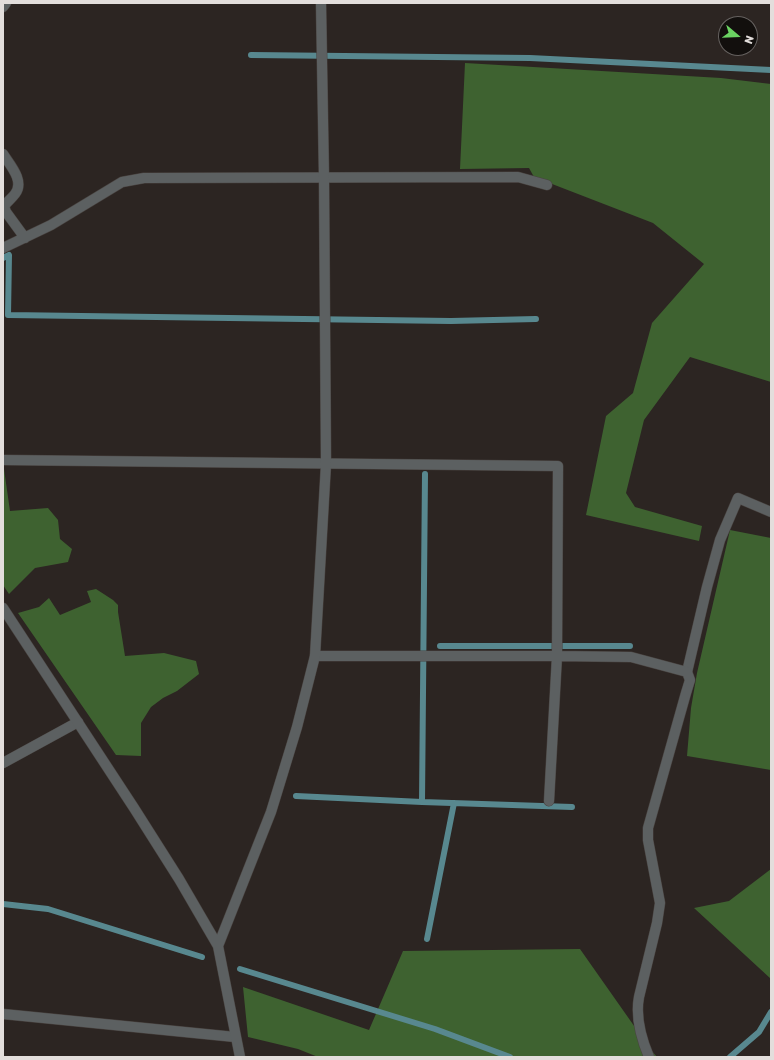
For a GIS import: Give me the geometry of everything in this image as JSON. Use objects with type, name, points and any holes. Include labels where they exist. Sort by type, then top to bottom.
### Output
[{"type":"street","points":[[3,7],[6,3]]},
{"type":"street","points":[[218,946],[271,812],[297,727],[315,656],[326,464],[321,3]]},
{"type":"street","points":[[3,154],[16,175],[19,183],[15,196],[8,200],[4,206],[6,212],[25,238]]},
{"type":"street","points":[[3,248],[51,224],[122,182],[144,178],[518,177],[547,185]]},
{"type":"street","points":[[3,460],[558,466],[557,656],[549,801]]},
{"type":"street","points":[[649,1057],[639,1028],[637,1009],[657,923],[660,903],[648,840],[648,828],[690,680],[687,672],[720,540],[738,498],[771,512]]},
{"type":"street","points":[[3,608],[134,808],[218,946],[240,1057]]},
{"type":"street","points":[[315,656],[631,657],[687,672]]},
{"type":"street","points":[[3,763],[78,722]]},
{"type":"street","points":[[3,1014],[236,1037]]},
{"type":"green space","points":[[465,63],[721,78],[771,84],[771,382],[690,357],[644,420],[626,493],[635,507],[702,526],[699,541],[586,515],[606,416],[633,393],[652,323],[704,264],[653,223],[534,177],[529,168],[460,169]]},
{"type":"green space","points":[[3,469],[10,511],[48,508],[58,520],[60,539],[72,549],[68,562],[35,568],[9,594],[3,585]]},
{"type":"green space","points":[[730,530],[771,538],[771,770],[687,756],[691,708],[697,673]]},
{"type":"green space","points":[[96,589],[118,605],[125,656],[164,653],[196,661],[199,674],[177,691],[163,698],[151,707],[141,723],[141,756],[116,755],[18,613],[39,607],[49,598],[60,615],[91,602],[87,591]]},
{"type":"green space","points":[[771,869],[771,979],[694,908],[729,901]]},
{"type":"green space","points":[[580,949],[657,1057],[318,1057],[298,1049],[248,1037],[243,987],[369,1030],[403,951]]},
{"type":"waterway","points":[[251,55],[530,58],[771,70]]},
{"type":"waterway","points":[[3,258],[9,255],[8,315],[451,321],[536,319]]},
{"type":"waterway","points":[[422,802],[425,474]]},
{"type":"waterway","points":[[440,646],[630,646]]},
{"type":"waterway","points":[[296,796],[572,807]]},
{"type":"waterway","points":[[427,939],[454,803]]},
{"type":"waterway","points":[[3,904],[48,909],[202,957]]},
{"type":"waterway","points":[[240,969],[435,1029],[510,1057]]},
{"type":"waterway","points":[[730,1057],[759,1032],[771,1012]]}]
